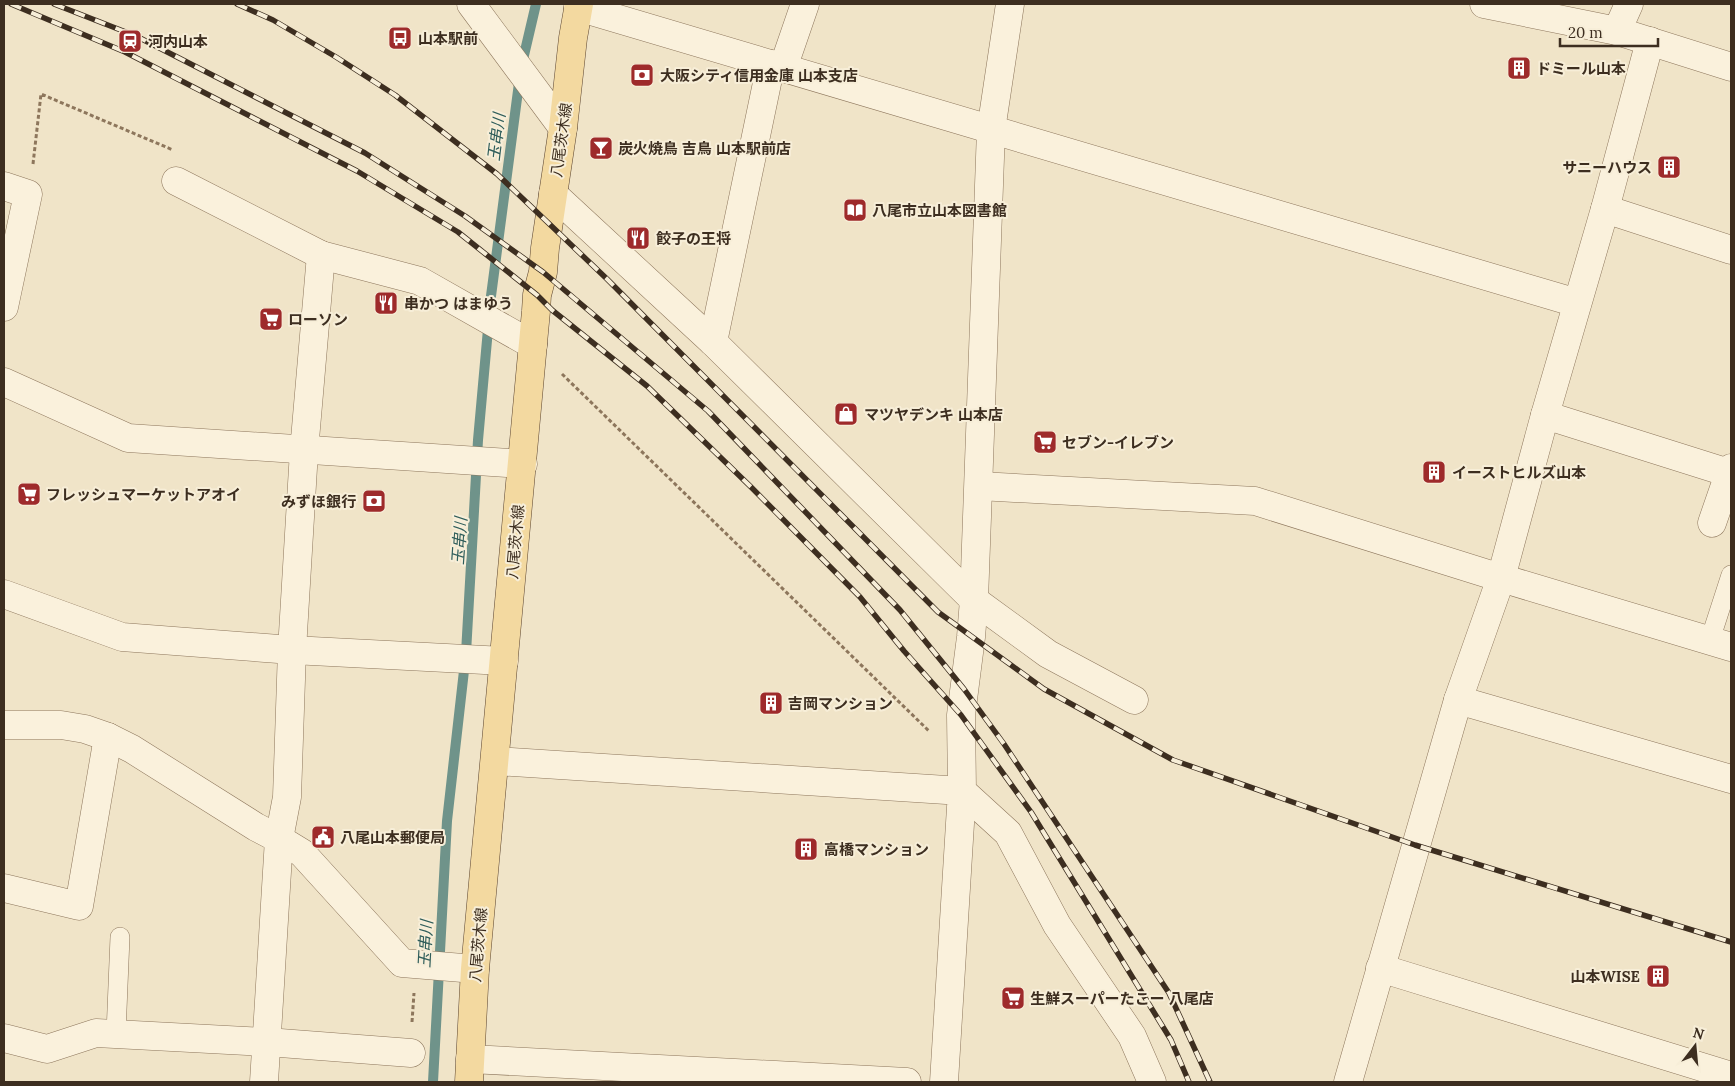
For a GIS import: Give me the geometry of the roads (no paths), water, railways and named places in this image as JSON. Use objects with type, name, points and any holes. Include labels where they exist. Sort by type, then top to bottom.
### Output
[{"type":"main road","name":"八尾茨木線","points":[[470,1071],[468,968],[495,761],[538,295],[543,272],[563,128],[578,6]]},
{"type":"street","points":[[471,4],[563,128]]},
{"type":"street","points":[[713,342],[777,66],[805,4]]},
{"type":"street","points":[[944,1082],[962,792],[961,716],[974,600],[991,130],[1010,4]]},
{"type":"street","points":[[1484,4],[1617,31],[1731,67]]},
{"type":"street","points":[[1617,31],[1629,4]]},
{"type":"street","points":[[578,6],[1577,303]]},
{"type":"street","points":[[1348,1082],[1458,700],[1501,578],[1545,415],[1605,209],[1650,41]]},
{"type":"street","points":[[176,181],[320,255],[420,281],[533,345]]},
{"type":"street","points":[[4,307],[16,190]]},
{"type":"street","points":[[553,194],[713,342],[974,600],[1048,654],[1134,700]]},
{"type":"street","points":[[1605,209],[1731,250]]},
{"type":"street","points":[[264,1082],[280,839],[287,798],[292,650],[304,450],[320,255]]},
{"type":"street","points":[[4,382],[128,438],[523,464]]},
{"type":"street","points":[[1545,415],[1730,471],[1712,523]]},
{"type":"street","points":[[979,486],[1255,501],[1721,644]]},
{"type":"street","points":[[4,594],[122,637],[292,650],[504,661]]},
{"type":"street","points":[[1458,700],[1731,779]]},
{"type":"street","points":[[4,724],[61,725],[85,729],[108,737],[132,749],[256,827],[302,853],[402,963],[468,968]]},
{"type":"street","points":[[4,888],[79,906],[108,737]]},
{"type":"street","points":[[495,761],[962,792],[1008,833],[1058,926],[1132,1036],[1152,1082]]},
{"type":"street","points":[[1380,968],[1731,1076]]},
{"type":"street","points":[[4,1038],[47,1049],[96,1033],[267,1042],[411,1053]]},
{"type":"street","points":[[470,1071],[908,1082]]},
{"type":"lane","points":[[1721,644],[1731,574]]},
{"type":"lane","points":[[116,1034],[120,937]]},
{"type":"waterway","name":"玉串川","points":[[433,1082],[447,821],[466,653],[478,440],[491,296],[521,68],[536,4]]},
{"type":"railway","points":[[11,4],[125,52],[357,171],[458,232],[647,386],[860,597],[904,651],[961,715],[1031,812],[1171,1040],[1189,1082]]},
{"type":"railway","points":[[54,4],[136,36],[365,153],[465,216],[543,272],[708,411],[900,610],[964,689],[1004,744],[1169,993],[1210,1082]]},
{"type":"railway","points":[[237,4],[273,20],[395,95],[497,174],[607,279],[938,612],[1044,689],[1173,760],[1415,845],[1731,942]]},
{"type":"place","name":"山本駅前","points":[[400,38]]},
{"type":"place","name":"河内山本","points":[[130,41]]},
{"type":"place","name":"ドミール山本","points":[[1519,68]]},
{"type":"place","name":"大阪シティ信用金庫 山本支店","points":[[642,75]]},
{"type":"place","name":"炭火焼鳥 吉鳥 山本駅前店","points":[[601,148]]},
{"type":"place","name":"サニーハウス","points":[[1669,167]]},
{"type":"place","name":"八尾市立山本図書館","points":[[855,210]]},
{"type":"place","name":"餃子の王将","points":[[638,238]]},
{"type":"place","name":"串かつ はまゆう","points":[[386,303]]},
{"type":"place","name":"ローソン","points":[[271,319]]},
{"type":"place","name":"マツヤデンキ 山本店","points":[[846,414]]},
{"type":"place","name":"セブン-イレブン","points":[[1045,442]]},
{"type":"place","name":"イーストヒルズ山本","points":[[1434,472]]},
{"type":"place","name":"フレッシュマーケットアオイ","points":[[29,494]]},
{"type":"place","name":"みずほ銀行","points":[[374,501]]},
{"type":"place","name":"吉岡マンション","points":[[771,703]]},
{"type":"place","name":"八尾山本郵便局","points":[[323,837]]},
{"type":"place","name":"高橋マンション","points":[[806,849]]},
{"type":"place","name":"山本WISE","points":[[1658,976]]},
{"type":"place","name":"生鮮スーパーたこー 八尾店","points":[[1013,998]]}]
